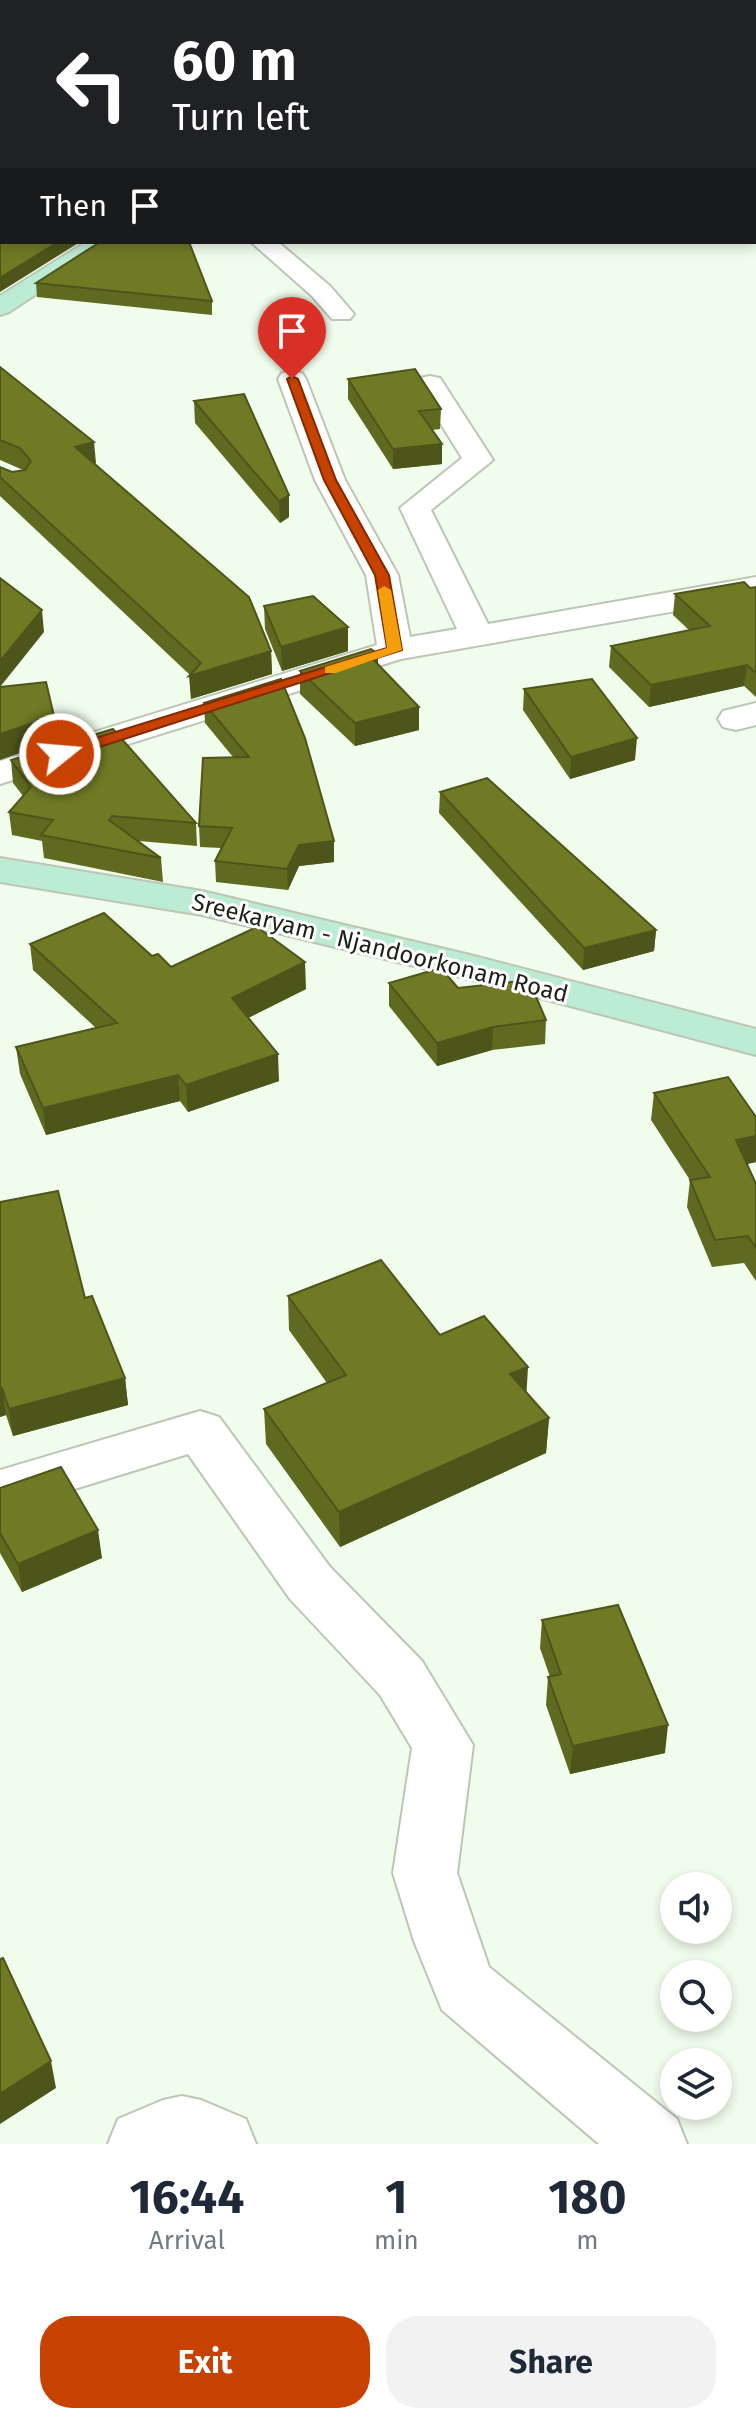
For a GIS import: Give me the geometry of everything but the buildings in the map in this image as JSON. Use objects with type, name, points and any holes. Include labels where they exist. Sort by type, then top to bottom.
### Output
[{"type":"main road","points":[[0,307],[100,244]]},
{"type":"main road","name":"Sreekaryam - Njandoorkonam Road","points":[[0,870],[202,903],[470,967],[756,1042]]},
{"type":"street","points":[[265,244],[321,291],[341,314]]},
{"type":"street","points":[[292,379],[330,480],[382,575],[395,650]]},
{"type":"street","points":[[430,384],[478,460],[415,508],[477,636]]},
{"type":"street","points":[[0,773],[395,650],[756,587]]},
{"type":"street","points":[[0,1491],[200,1431],[310,1583],[401,1678],[443,1745],[425,1873],[446,1941],[465,1988],[652,2144]]},
{"type":"street","points":[[143,2144],[156,2136],[183,2128],[202,2132],[221,2144]]},
{"type":"slow traffic","points":[[331,670],[395,650],[384,590]]},
{"type":"route","points":[[60,754],[395,650],[382,575],[330,480],[292,379]]}]
